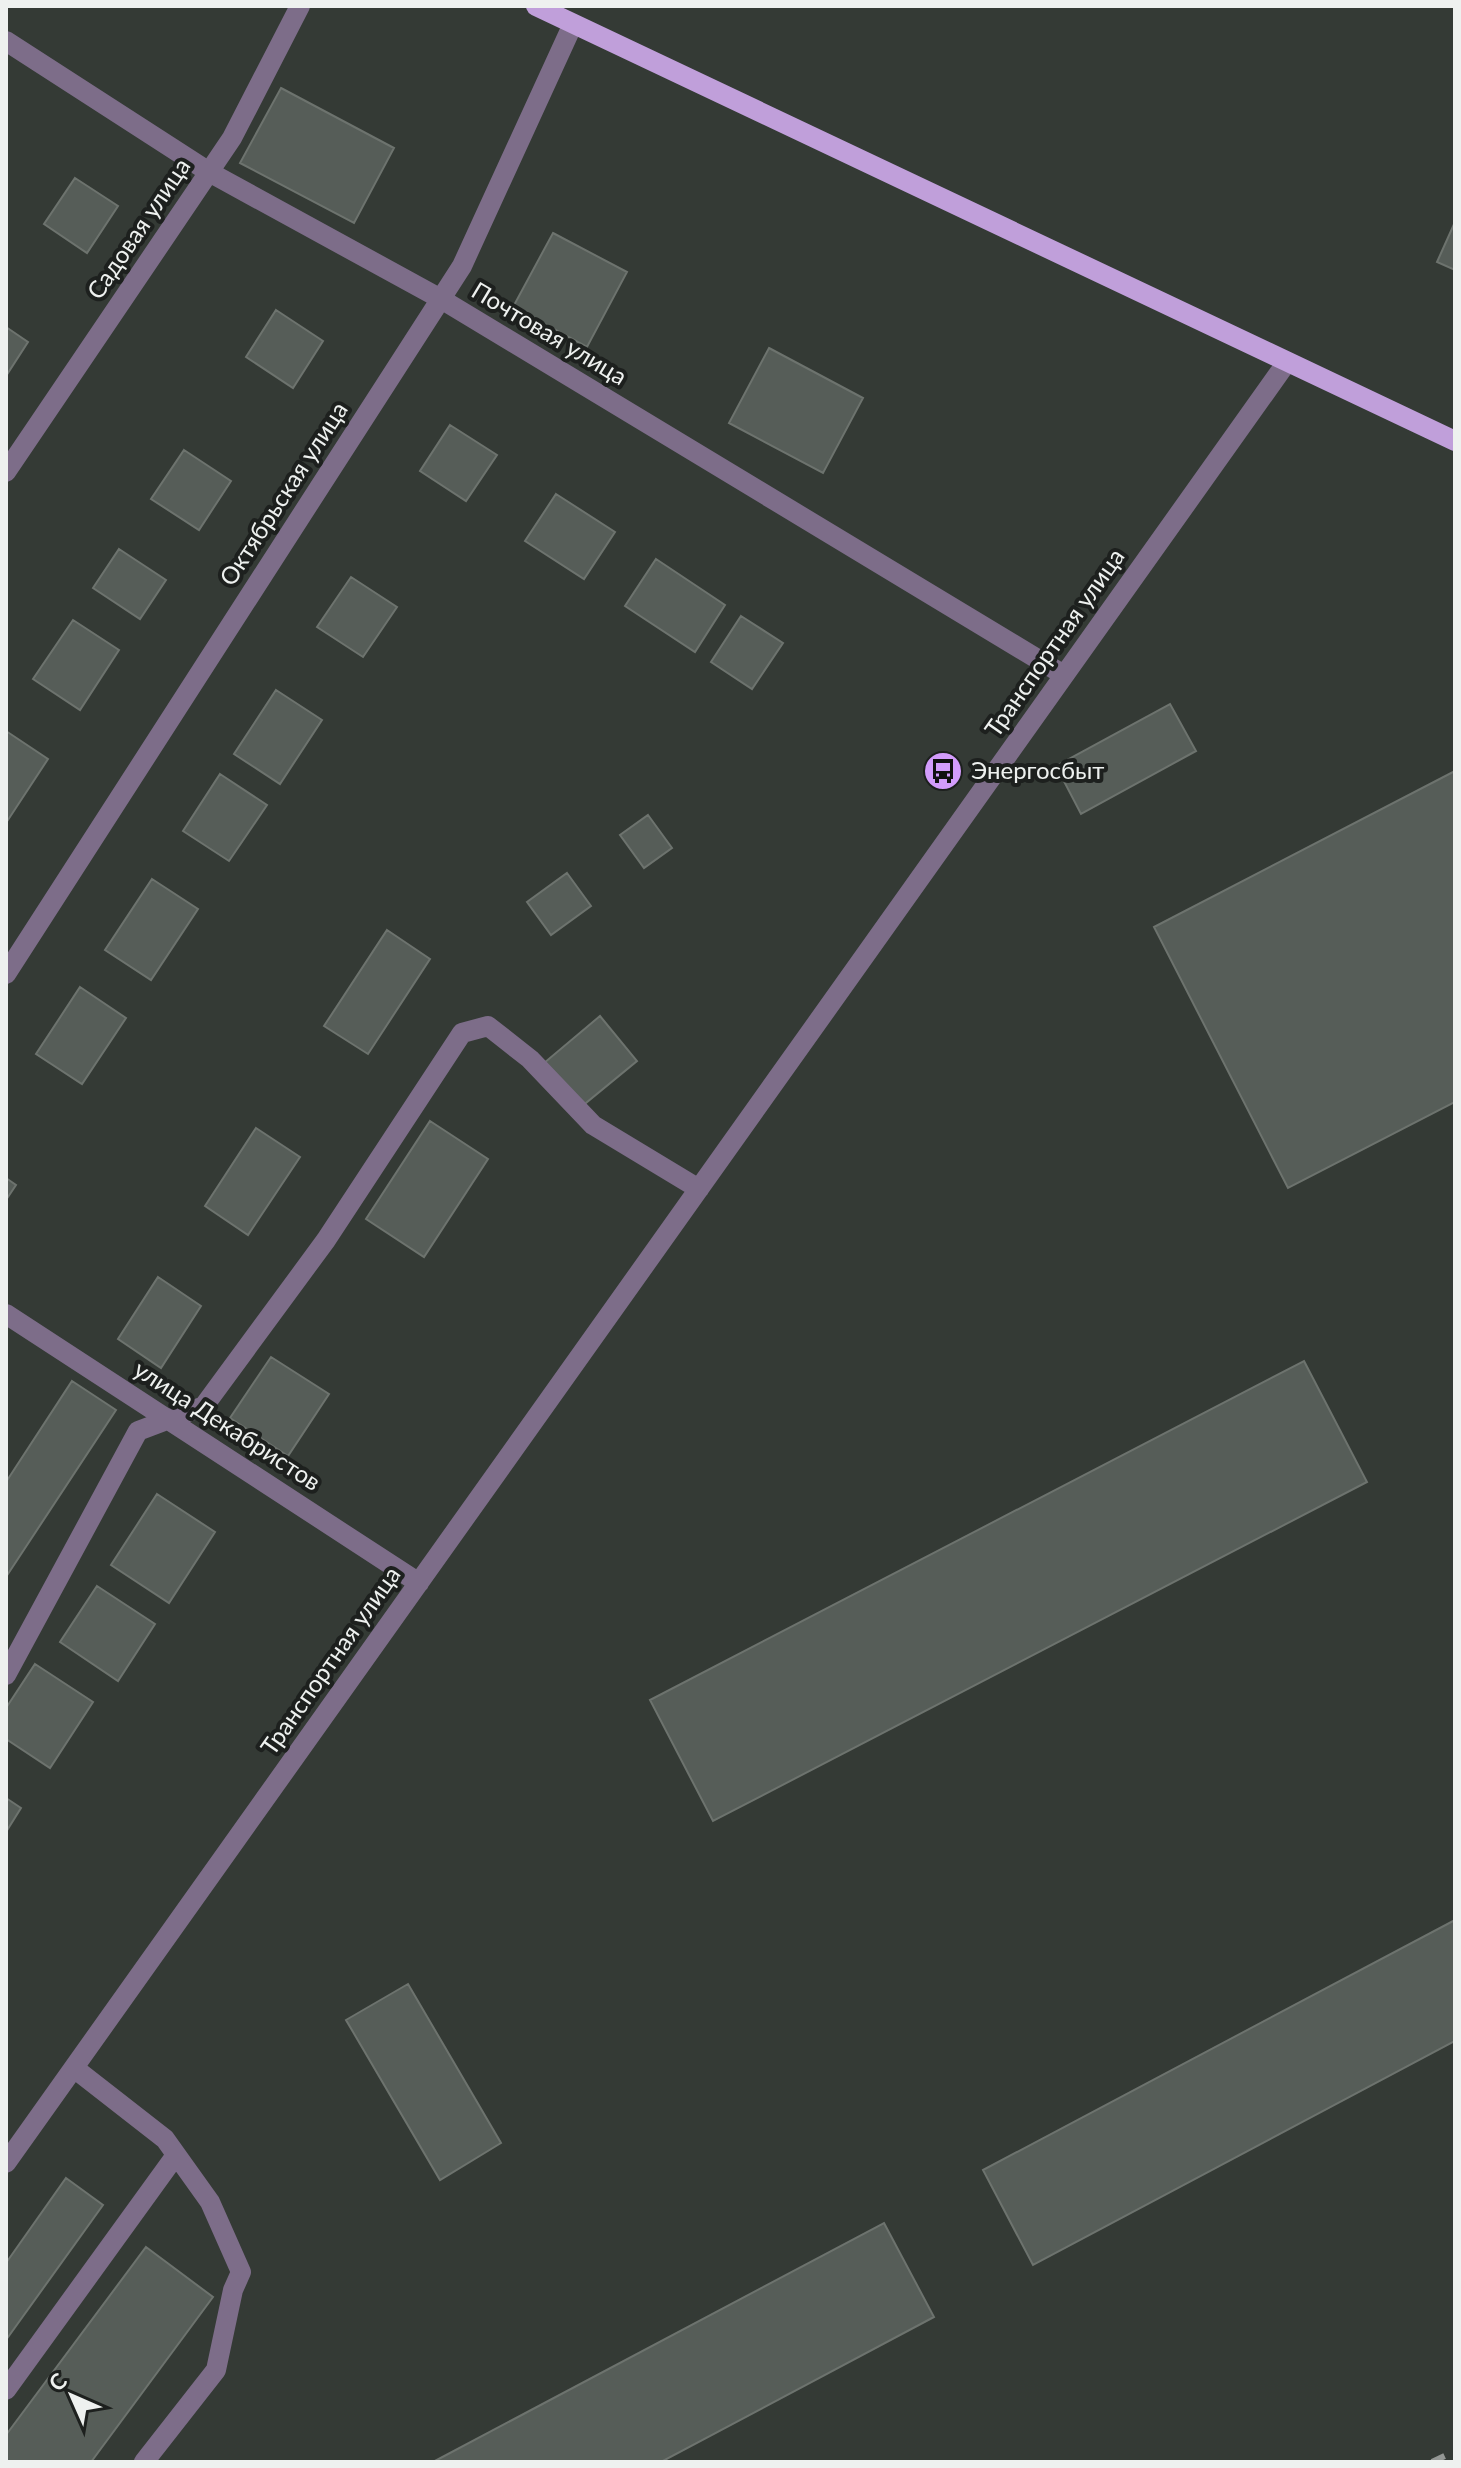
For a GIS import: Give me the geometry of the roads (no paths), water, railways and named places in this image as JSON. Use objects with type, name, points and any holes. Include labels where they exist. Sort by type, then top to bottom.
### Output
[{"type":"main road","points":[[536,6],[1455,441]]},
{"type":"street","name":"Садовая улица","points":[[6,472],[232,138],[300,6]]},
{"type":"street","name":"Октябрьская улица","points":[[6,974],[462,266],[573,24]]},
{"type":"street","name":"Почтовая улица","points":[[6,41],[209,172],[441,299],[1064,675]]},
{"type":"street","name":"Транспортная улица","points":[[6,2163],[1287,362]]},
{"type":"street","points":[[6,1675],[138,1431],[204,1406],[326,1240],[462,1033],[488,1026],[530,1059],[593,1125],[699,1189]]},
{"type":"street","name":"улица Декабристов","points":[[6,1314],[419,1583]]},
{"type":"street","points":[[74,2068],[165,2139],[210,2202],[241,2272],[233,2290],[216,2370],[144,2462]]},
{"type":"street","points":[[6,2390],[176,2155]]},
{"type":"railway","points":[[1432,2462],[1455,2451]]},
{"type":"place","name":"Энергосбыт","points":[[943,771]]}]
